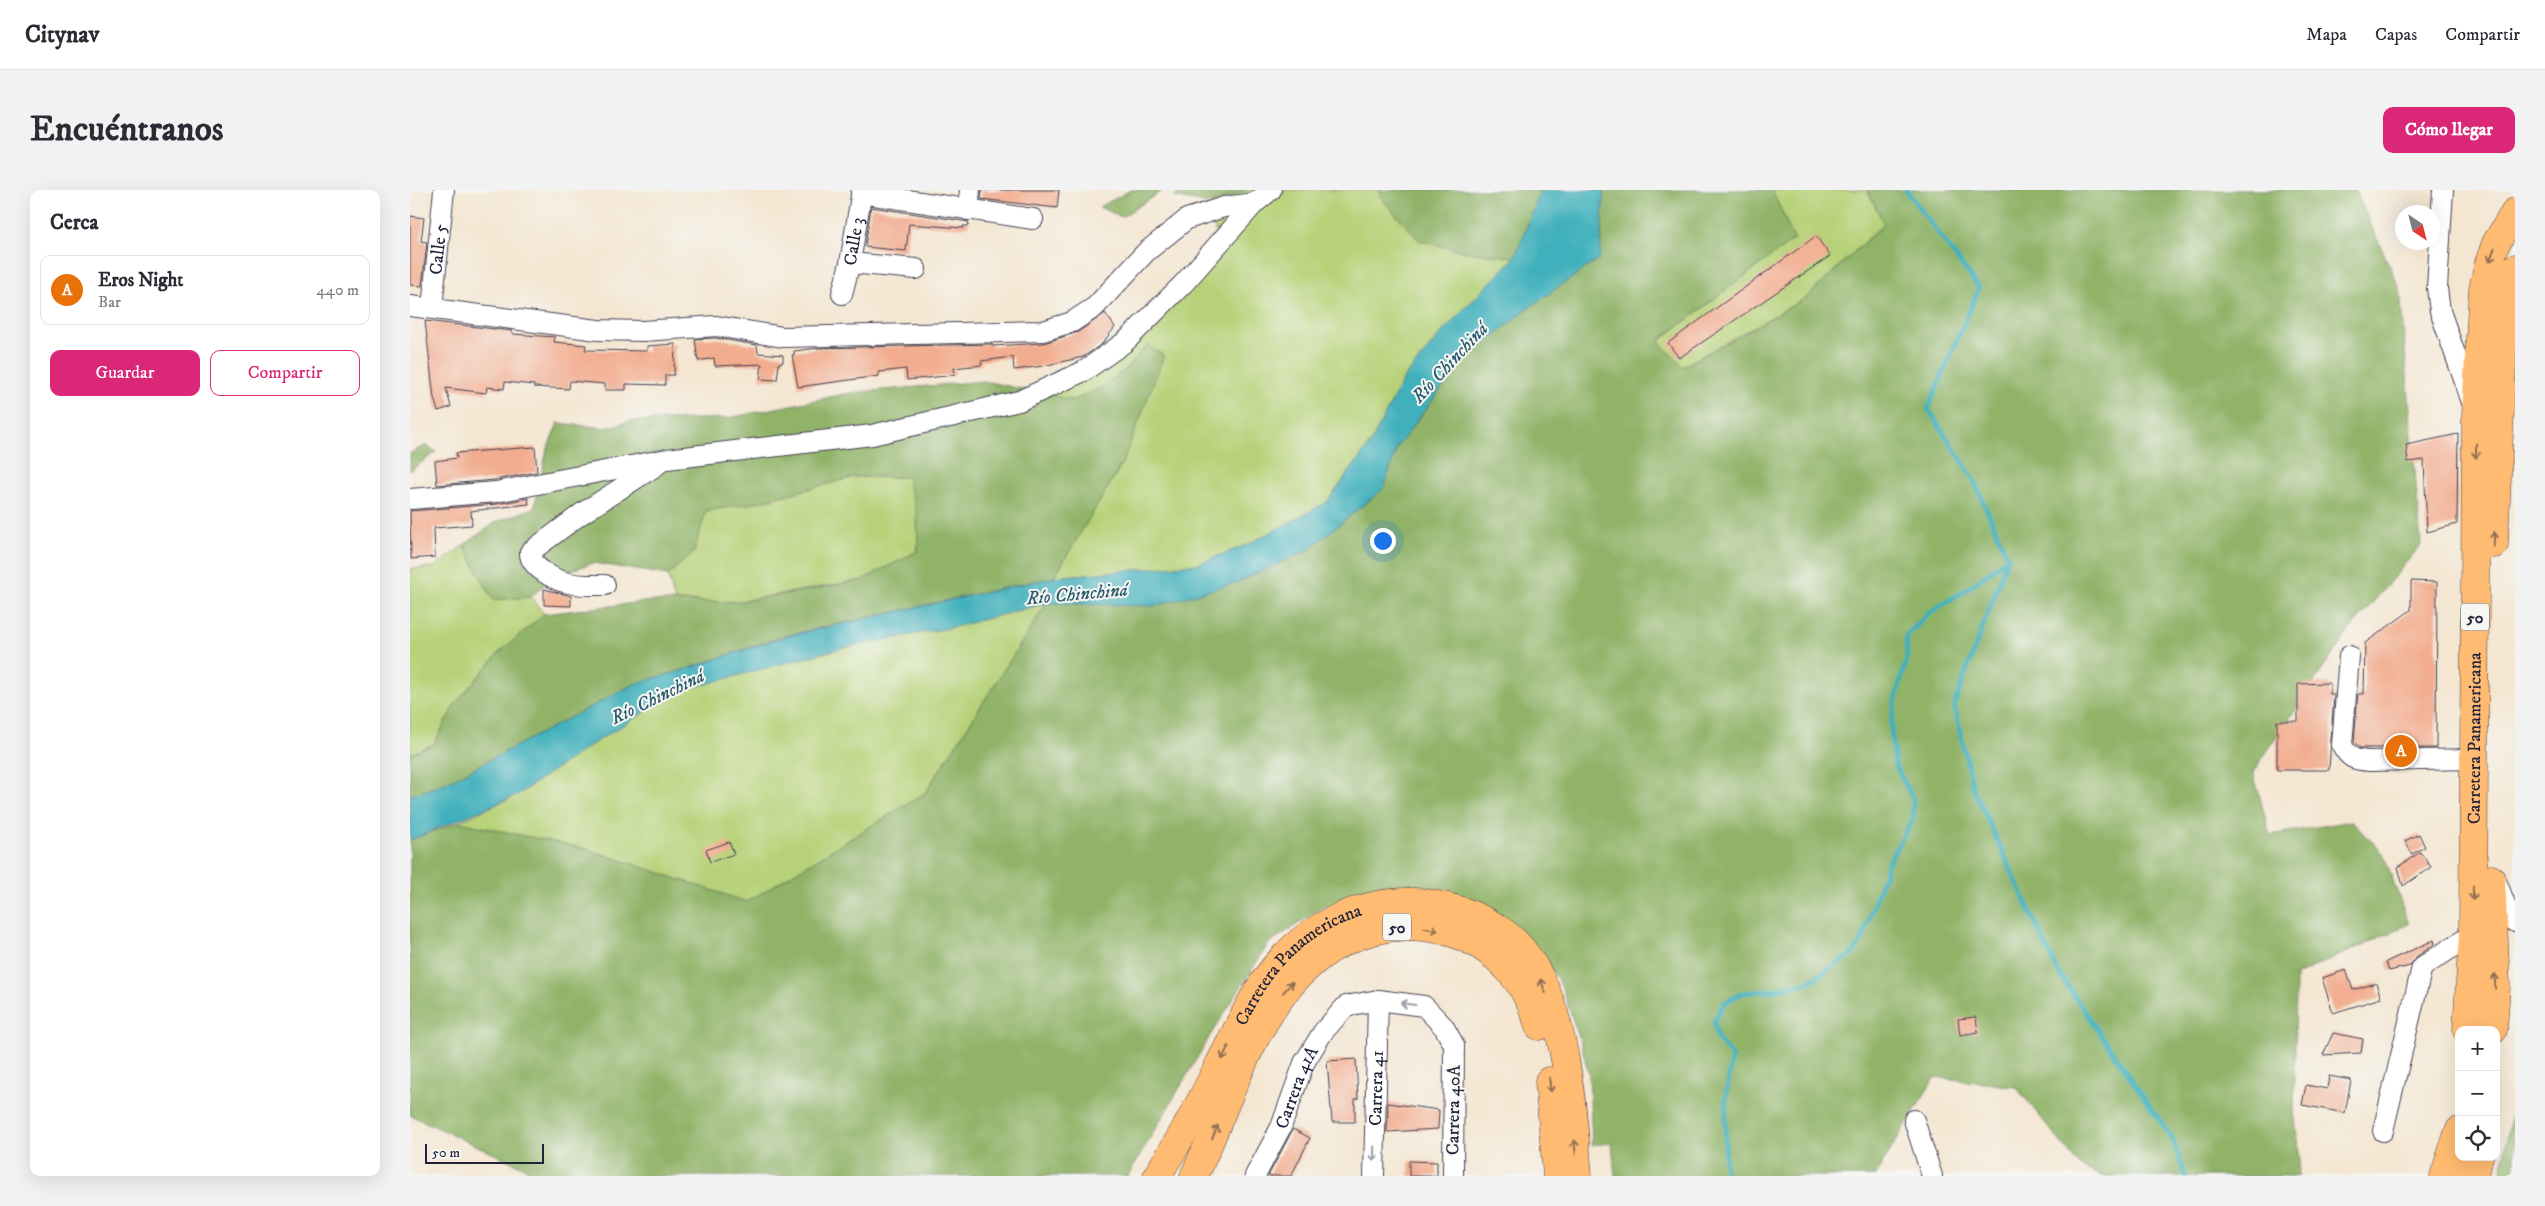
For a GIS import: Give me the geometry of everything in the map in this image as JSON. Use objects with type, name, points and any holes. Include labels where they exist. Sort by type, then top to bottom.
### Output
[{"type":"highway","name":"Carretera Panamericana","points":[[2467,1026],[2473,934],[2476,415],[2483,289],[2496,243],[2515,212]]},
{"type":"highway","name":"Carretera Panamericana","points":[[2492,1026],[2496,986],[2485,767],[2500,384],[2507,294],[2515,268]]},
{"type":"highway","name":"Carretera Panamericana","points":[[1157,1175],[1180,1138],[1250,1004],[1266,978],[1282,958],[1302,939],[1325,923],[1348,913],[1396,902],[1417,902],[1432,903],[1478,917],[1519,946],[1532,962],[1556,1020],[1563,1047],[1578,1176]]},
{"type":"highway","name":"Carretera Panamericana","points":[[1194,1176],[1262,1025],[1284,990],[1305,969],[1331,948],[1354,936],[1399,926],[1446,931],[1467,938],[1492,953],[1512,973],[1525,992],[1536,1017],[1546,1052],[1557,1176]]},
{"type":"highway","points":[[2444,1176],[2455,1143]]},
{"type":"highway","points":[[2473,1176],[2478,1161]]},
{"type":"street","name":"Calle 5","points":[[432,308],[444,190]]},
{"type":"street","points":[[410,499],[496,492],[667,459],[872,436],[1019,401],[1084,371],[1125,342],[1184,283],[1255,203],[1271,190]]},
{"type":"street","points":[[2443,190],[2438,288],[2440,311],[2476,415]]},
{"type":"street","points":[[862,192],[969,200],[1033,219]]},
{"type":"street","name":"Calle 3","points":[[842,294],[850,263],[862,192]]},
{"type":"street","points":[[410,306],[598,330],[643,331],[716,326],[783,337],[1043,331],[1072,322],[1095,306],[1146,252],[1187,219],[1224,207],[1255,203]]},
{"type":"street","points":[[850,263],[916,268]]},
{"type":"street","points":[[605,585],[568,583],[538,567],[532,560],[530,552],[581,514],[667,459]]},
{"type":"street","points":[[2349,656],[2342,745],[2348,756],[2356,760],[2370,761],[2474,759]]},
{"type":"street","points":[[2490,868],[2515,922]]},
{"type":"street","points":[[2383,1131],[2422,967],[2473,934]]},
{"type":"street","name":"Carrera 41A","points":[[1255,1176],[1281,1127],[1304,1063],[1322,1032],[1346,1006],[1378,1000]]},
{"type":"street","name":"Carrera 40A","points":[[1378,1000],[1424,1006],[1444,1027],[1454,1045],[1452,1176]]},
{"type":"street","name":"Carrera 41","points":[[1374,1176],[1378,1000]]},
{"type":"street","points":[[1914,1120],[1932,1176]]},
{"type":"green space","points":[[1131,190],[1163,190],[1122,217],[1099,207]]},
{"type":"green space","points":[[1187,190],[1247,190],[1211,204],[1173,197]]},
{"type":"green space","points":[[1247,190],[1379,190],[1381,198],[1467,252],[1515,257],[1445,329],[1404,378],[1370,444],[1327,502],[1249,544],[1198,564],[1054,577],[1122,464],[1147,345],[1124,370],[1096,392],[1075,400],[1065,400],[1048,395],[1218,250],[1211,204]]},
{"type":"green space","points":[[1379,190],[1541,190],[1515,257],[1467,252],[1420,241],[1381,198]]},
{"type":"green space","points":[[1604,190],[1772,190],[1794,239],[1658,341],[1683,367],[1806,298],[1884,224],[1867,190],[2355,190],[2400,289],[2421,545],[2348,632],[2253,772],[2270,835],[2352,821],[2383,853],[2409,924],[2296,975],[2294,1110],[2300,1161],[2298,1176],[2101,1176],[2080,1166],[2016,1087],[1935,1077],[1875,1176],[1615,1176],[1612,1143],[1592,1145],[1589,1076],[1581,1043],[1560,983],[1540,953],[1445,893],[1383,886],[1322,908],[1269,943],[1211,1034],[1128,1176],[542,1176],[410,1115],[410,840],[458,822],[587,849],[747,902],[925,793],[1047,603],[1082,603],[1308,550],[1383,489],[1397,447],[1460,364],[1523,312],[1603,202]]},
{"type":"green space","points":[[1772,190],[1867,190],[1884,223],[1806,298],[1682,367],[1658,342],[1793,239]]},
{"type":"green space","points":[[1147,345],[1164,356],[1122,464],[1054,577],[783,636],[687,669],[635,684],[448,782],[410,796],[410,754],[434,744],[455,704],[500,652],[544,614],[651,601],[735,602],[804,591],[862,580],[918,551],[917,514],[907,477],[854,477],[758,502],[706,511],[694,552],[668,575],[593,563],[553,576],[531,597],[493,600],[464,545],[496,522],[534,508],[547,450],[558,423],[606,428],[630,421],[728,418],[850,393],[984,381],[1074,400],[1105,385],[1130,365]]},
{"type":"green space","points":[[427,445],[436,452],[410,471],[410,453]]},
{"type":"green space","points":[[854,477],[907,477],[917,514],[918,551],[862,580],[735,602],[675,601],[668,575],[694,552],[705,511],[758,502]]},
{"type":"green space","points":[[464,545],[493,600],[531,597],[544,614],[500,652],[455,704],[434,744],[410,754],[410,569],[434,567]]},
{"type":"green space","points":[[1047,603],[925,793],[747,902],[587,849],[458,822],[517,795],[600,739],[679,691],[841,648],[954,627]]},
{"type":"green space","points":[[2515,1088],[2515,1176],[2501,1176]]},
{"type":"water","name":"Río Chinchiná","points":[[1541,190],[1604,190],[1600,258],[1523,312],[1460,364],[1397,447],[1384,488],[1308,550],[1238,582],[1155,606],[1047,603],[954,627],[841,648],[679,691],[600,739],[517,795],[410,840],[410,796],[448,782],[634,684],[687,669],[783,637],[1054,577],[1198,564],[1249,544],[1327,502],[1370,444],[1404,378],[1445,329],[1515,257]]},
{"type":"building","points":[[982,190],[1059,190],[1057,208],[981,199]]},
{"type":"building","points":[[871,207],[969,222],[968,226],[963,226],[963,228],[909,224],[906,251],[865,247]]},
{"type":"building","points":[[410,216],[424,218],[421,241],[427,242],[422,286],[410,285]]},
{"type":"building","points":[[1816,236],[1830,256],[1679,358],[1668,343]]},
{"type":"building","points":[[1105,313],[1115,327],[1102,344],[1083,357],[1014,370],[1013,357],[981,361],[982,365],[954,368],[955,374],[946,376],[907,380],[906,369],[879,372],[879,376],[798,387],[792,355],[794,355],[794,351],[819,348],[992,344],[992,346],[1044,343],[1078,332]]},
{"type":"building","points":[[425,321],[512,331],[512,334],[555,337],[554,342],[586,345],[585,350],[647,351],[647,346],[675,344],[674,375],[665,375],[665,385],[626,384],[626,390],[605,390],[605,384],[570,381],[569,389],[534,387],[534,385],[505,382],[504,389],[487,387],[486,393],[446,388],[451,407],[438,411],[434,398]]},
{"type":"building","points":[[715,338],[757,345],[758,353],[783,355],[783,362],[779,363],[777,380],[760,379],[762,364],[715,366],[714,358],[698,361],[695,339]]},
{"type":"building","points":[[2458,434],[2457,524],[2427,532],[2424,460],[2408,462],[2406,445]]},
{"type":"building","points":[[535,447],[537,472],[494,480],[437,485],[435,461],[457,458],[456,453]]},
{"type":"building","points":[[528,498],[529,504],[471,511],[472,525],[434,528],[435,557],[411,559],[410,511],[497,504]]},
{"type":"building","points":[[2411,581],[2437,582],[2436,748],[2360,748],[2354,742],[2358,694],[2364,694],[2365,643],[2411,610]]},
{"type":"building","points":[[544,589],[571,596],[571,606],[544,605]]},
{"type":"building","points":[[2330,683],[2330,694],[2334,694],[2329,770],[2277,770],[2277,721],[2298,721],[2298,684]]},
{"type":"building","points":[[2419,834],[2425,847],[2412,854],[2405,841]]},
{"type":"building","points":[[729,842],[734,854],[710,862],[706,850]]},
{"type":"building","points":[[2420,852],[2431,867],[2403,886],[2398,867]]},
{"type":"building","points":[[2434,940],[2435,944],[2416,957],[2410,966],[2389,971],[2386,962]]},
{"type":"building","points":[[2346,970],[2353,990],[2376,983],[2381,998],[2333,1013],[2322,978]]},
{"type":"building","points":[[1976,1017],[1978,1032],[1960,1035],[1958,1019]]},
{"type":"building","points":[[2333,1033],[2363,1039],[2361,1053],[2323,1055]]},
{"type":"building","points":[[1356,1059],[1358,1099],[1355,1099],[1355,1122],[1332,1122],[1327,1061]]},
{"type":"building","points":[[2329,1076],[2351,1080],[2345,1113],[2302,1105],[2306,1085],[2327,1089]]},
{"type":"building","points":[[1388,1103],[1439,1110],[1438,1129],[1387,1132]]},
{"type":"building","points":[[1293,1129],[1310,1138],[1291,1176],[1268,1176]]},
{"type":"building","points":[[1409,1161],[1437,1162],[1437,1176],[1409,1176]]},
{"type":"waterway","points":[[1906,190],[1979,288],[1928,409],[1972,476],[2008,558],[1954,705],[1973,788],[2058,972],[2173,1140],[2185,1176]]},
{"type":"waterway","points":[[1725,1176],[1726,1097],[1732,1056],[1717,1038],[1714,1021],[1724,1003],[1742,993],[1775,990],[1809,982],[1853,953],[1862,940],[1888,863],[1913,819],[1913,799],[1895,765],[1891,727],[1895,701],[1907,658],[1906,636],[1930,612],[1966,590],[2008,558]]},
{"type":"place","name":"Eros Night","points":[[2401,751]]}]
